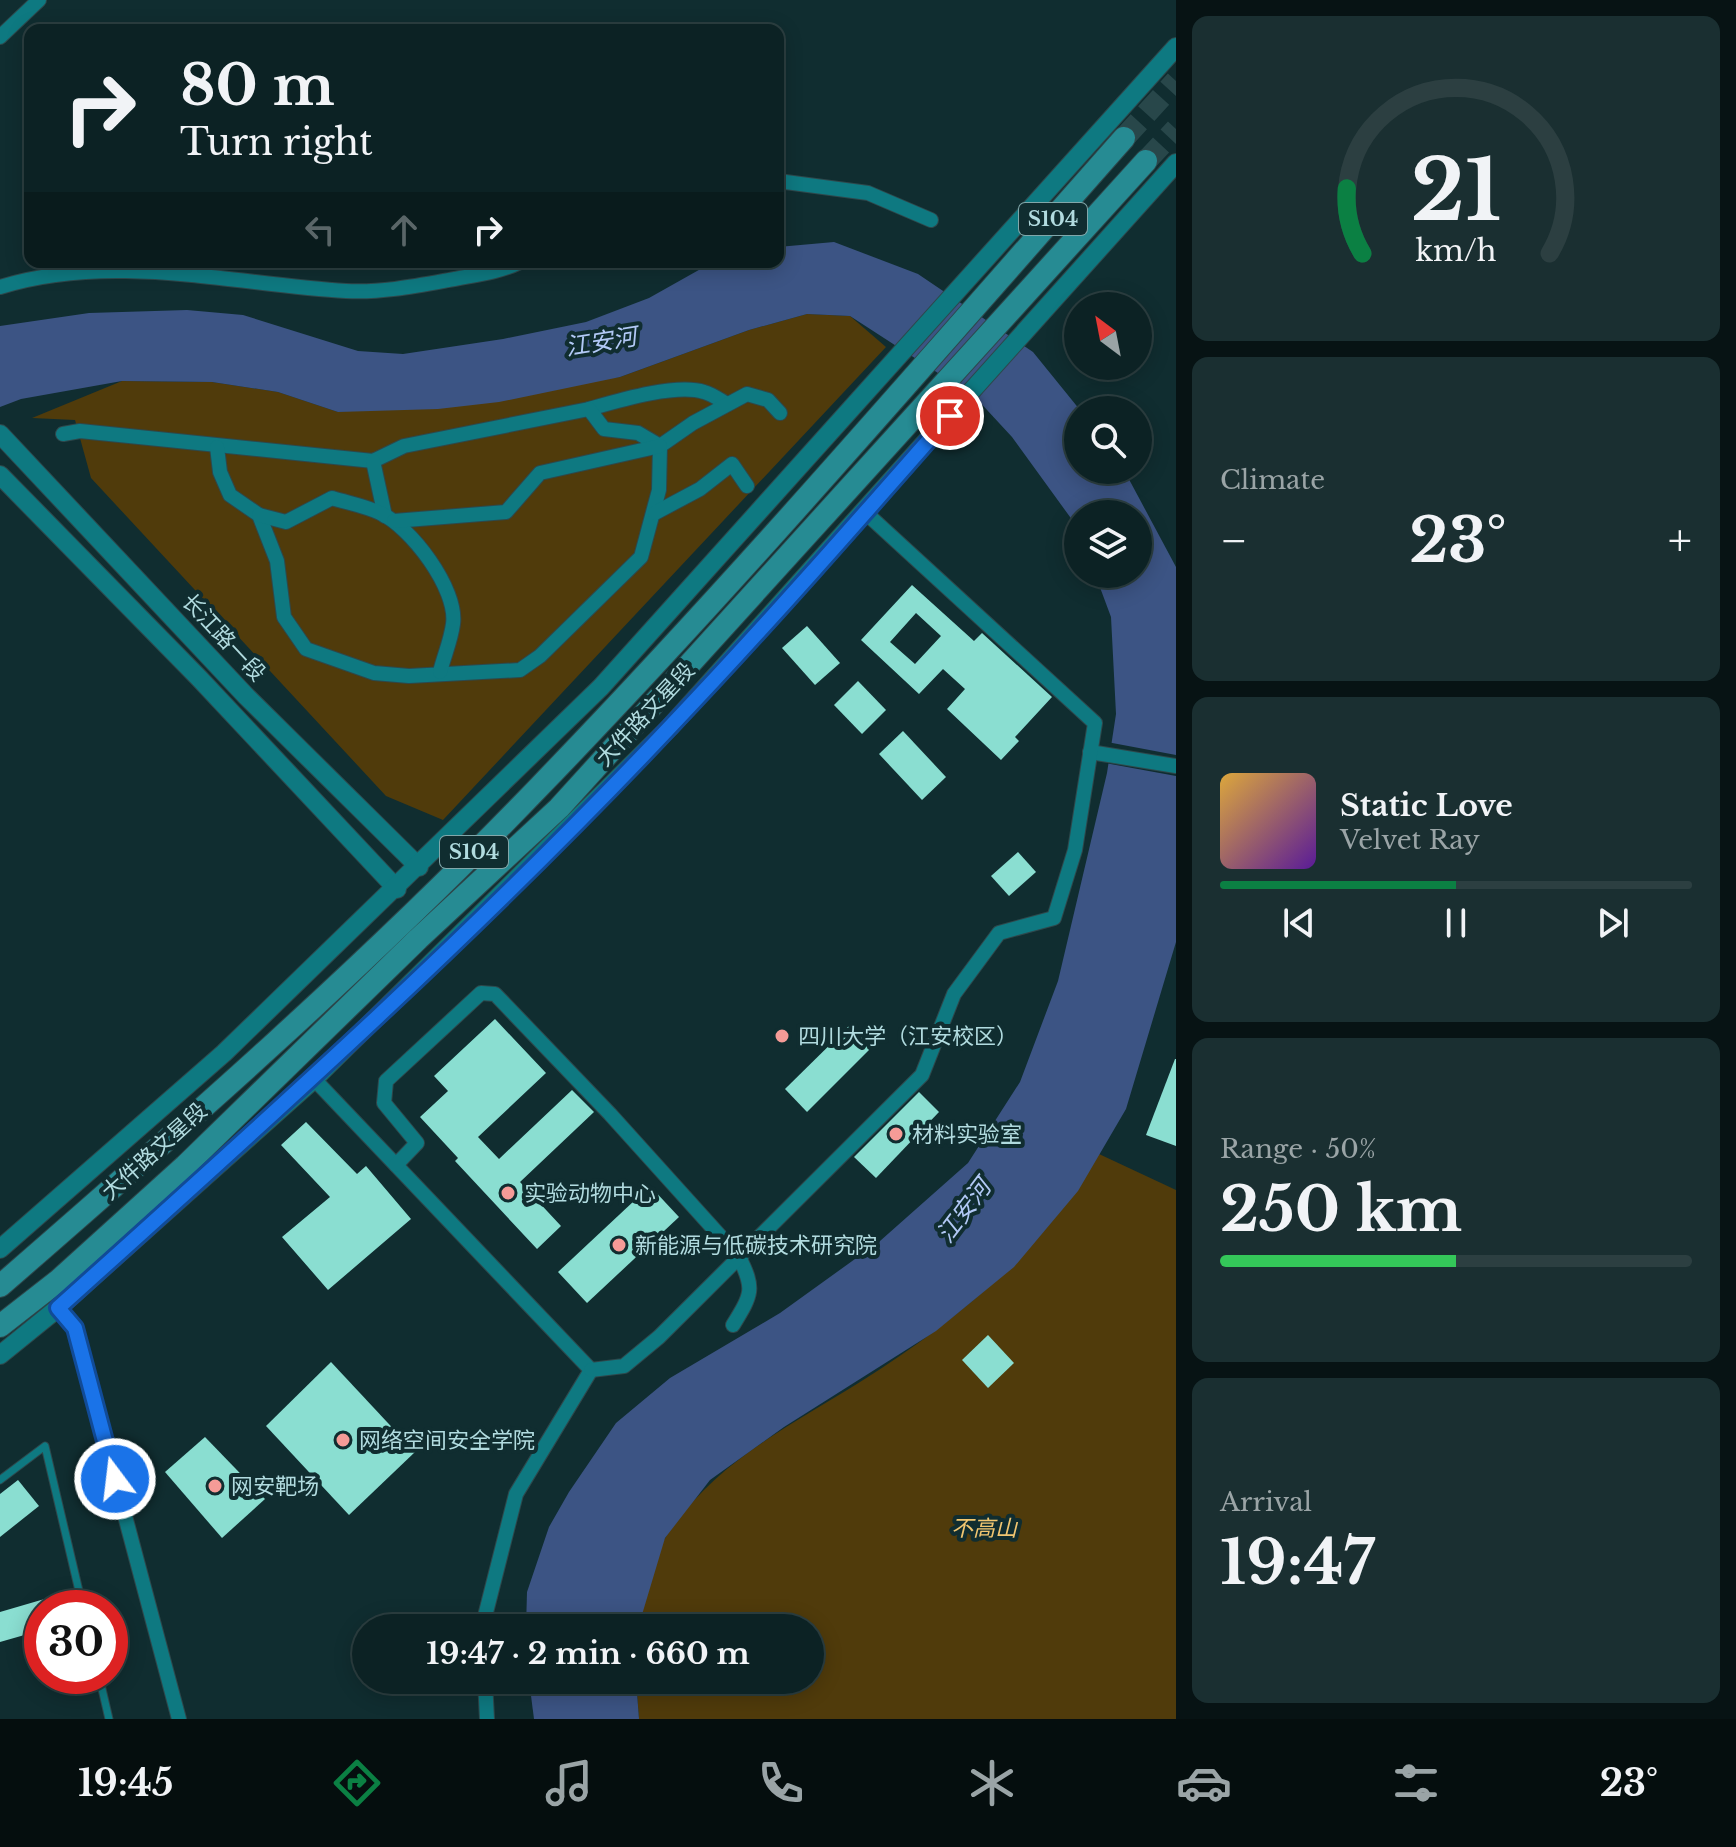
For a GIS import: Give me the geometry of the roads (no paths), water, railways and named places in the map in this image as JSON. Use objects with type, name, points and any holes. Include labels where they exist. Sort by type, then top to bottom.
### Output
[{"type":"main road","name":"大件路文星段","points":[[0,1286],[166,1142],[414,913],[539,788],[911,381],[1124,138]]},
{"type":"main road","name":"大件路文星段","points":[[0,1326],[59,1280],[185,1166],[418,939],[559,808],[1146,161]]},
{"type":"street","points":[[0,37],[39,0]]},
{"type":"street","points":[[0,1249],[224,1053],[397,889],[601,687],[1176,47]]},
{"type":"street","points":[[0,1355],[58,1308],[314,1079],[670,727],[866,513],[1176,163]]},
{"type":"street","points":[[784,182],[868,193],[931,220]]},
{"type":"street","points":[[0,287],[97,271],[201,275],[349,291],[419,285],[508,268]]},
{"type":"street","points":[[63,434],[80,431],[373,461],[404,446],[620,400],[679,391],[703,391],[727,404]]},
{"type":"street","points":[[217,447],[220,472],[230,495],[259,515],[286,522],[332,498],[390,518],[506,512],[540,473],[660,446],[747,394],[768,400],[780,413]]},
{"type":"street","points":[[589,409],[604,429],[638,433],[660,446]]},
{"type":"street","name":"长江路一段","points":[[0,434],[246,696],[419,867]]},
{"type":"street","points":[[259,515],[277,561],[284,617],[306,649],[374,673],[409,676],[520,670],[540,656],[641,557],[655,513],[660,446]]},
{"type":"street","points":[[373,461],[390,518],[431,562],[447,590],[454,621],[440,672]]},
{"type":"street","points":[[655,513],[700,489],[732,464],[747,486]]},
{"type":"street","points":[[0,475],[199,678],[397,889]]},
{"type":"street","points":[[591,1370],[624,1366],[659,1337],[922,1075],[954,994],[999,933],[1054,918],[1075,850],[1095,723],[866,513]]},
{"type":"street","points":[[1090,752],[1176,766]]},
{"type":"street","points":[[396,1165],[417,1143],[384,1103],[386,1081],[481,993],[495,994],[610,1114],[739,1257],[751,1282],[749,1296],[733,1325]]},
{"type":"street","points":[[314,1079],[591,1370]]},
{"type":"street","points":[[58,1308],[75,1328],[179,1719]]},
{"type":"street","points":[[486,1614],[516,1494],[591,1370]]},
{"type":"street","points":[[486,1694],[487,1719]]},
{"type":"lane","points":[[0,1480],[45,1446],[79,1590]]},
{"type":"lane","points":[[103,1694],[109,1719]]},
{"type":"water","name":"江安河","points":[[834,242],[918,274],[1033,352],[1069,396],[1064,396],[1064,484],[1132,484],[1140,500],[1064,500],[1064,509],[1012,437],[975,397],[850,316],[807,314],[749,330],[620,377],[499,402],[438,409],[338,412],[278,392],[212,382],[122,381],[21,399],[0,407],[0,326],[89,313],[187,310],[243,315],[358,351],[403,354],[503,339],[586,322],[649,298],[702,268],[784,268],[784,246]]},
{"type":"water","name":"江安河","points":[[1152,522],[1176,567],[1176,942],[1126,1109],[1078,1191],[1014,1267],[936,1331],[784,1427],[710,1480],[665,1538],[642,1614],[526,1614],[527,1592],[549,1527],[616,1423],[670,1378],[780,1313],[880,1241],[968,1163],[1020,1082],[1058,981],[1107,773],[1116,714],[1111,617],[1100,588],[1152,588]]},
{"type":"water","points":[[531,1694],[637,1694],[639,1719],[534,1719]]},
{"type":"tunnel","points":[[1124,138],[1176,81]]},
{"type":"tunnel","points":[[1146,161],[1176,129]]},
{"type":"place","name":"四川大学（江安校区）","points":[[782,1036]]},
{"type":"place","name":"材料实验室","points":[[896,1134]]},
{"type":"place","name":"实验动物中心","points":[[508,1193]]},
{"type":"place","name":"新能源与低碳技术研究院","points":[[619,1245]]},
{"type":"place","name":"网络空间安全学院","points":[[343,1440]]},
{"type":"place","name":"网安靶场","points":[[215,1486]]},
{"type":"park label","name":"不高山","points":[[984,1528]]}]
